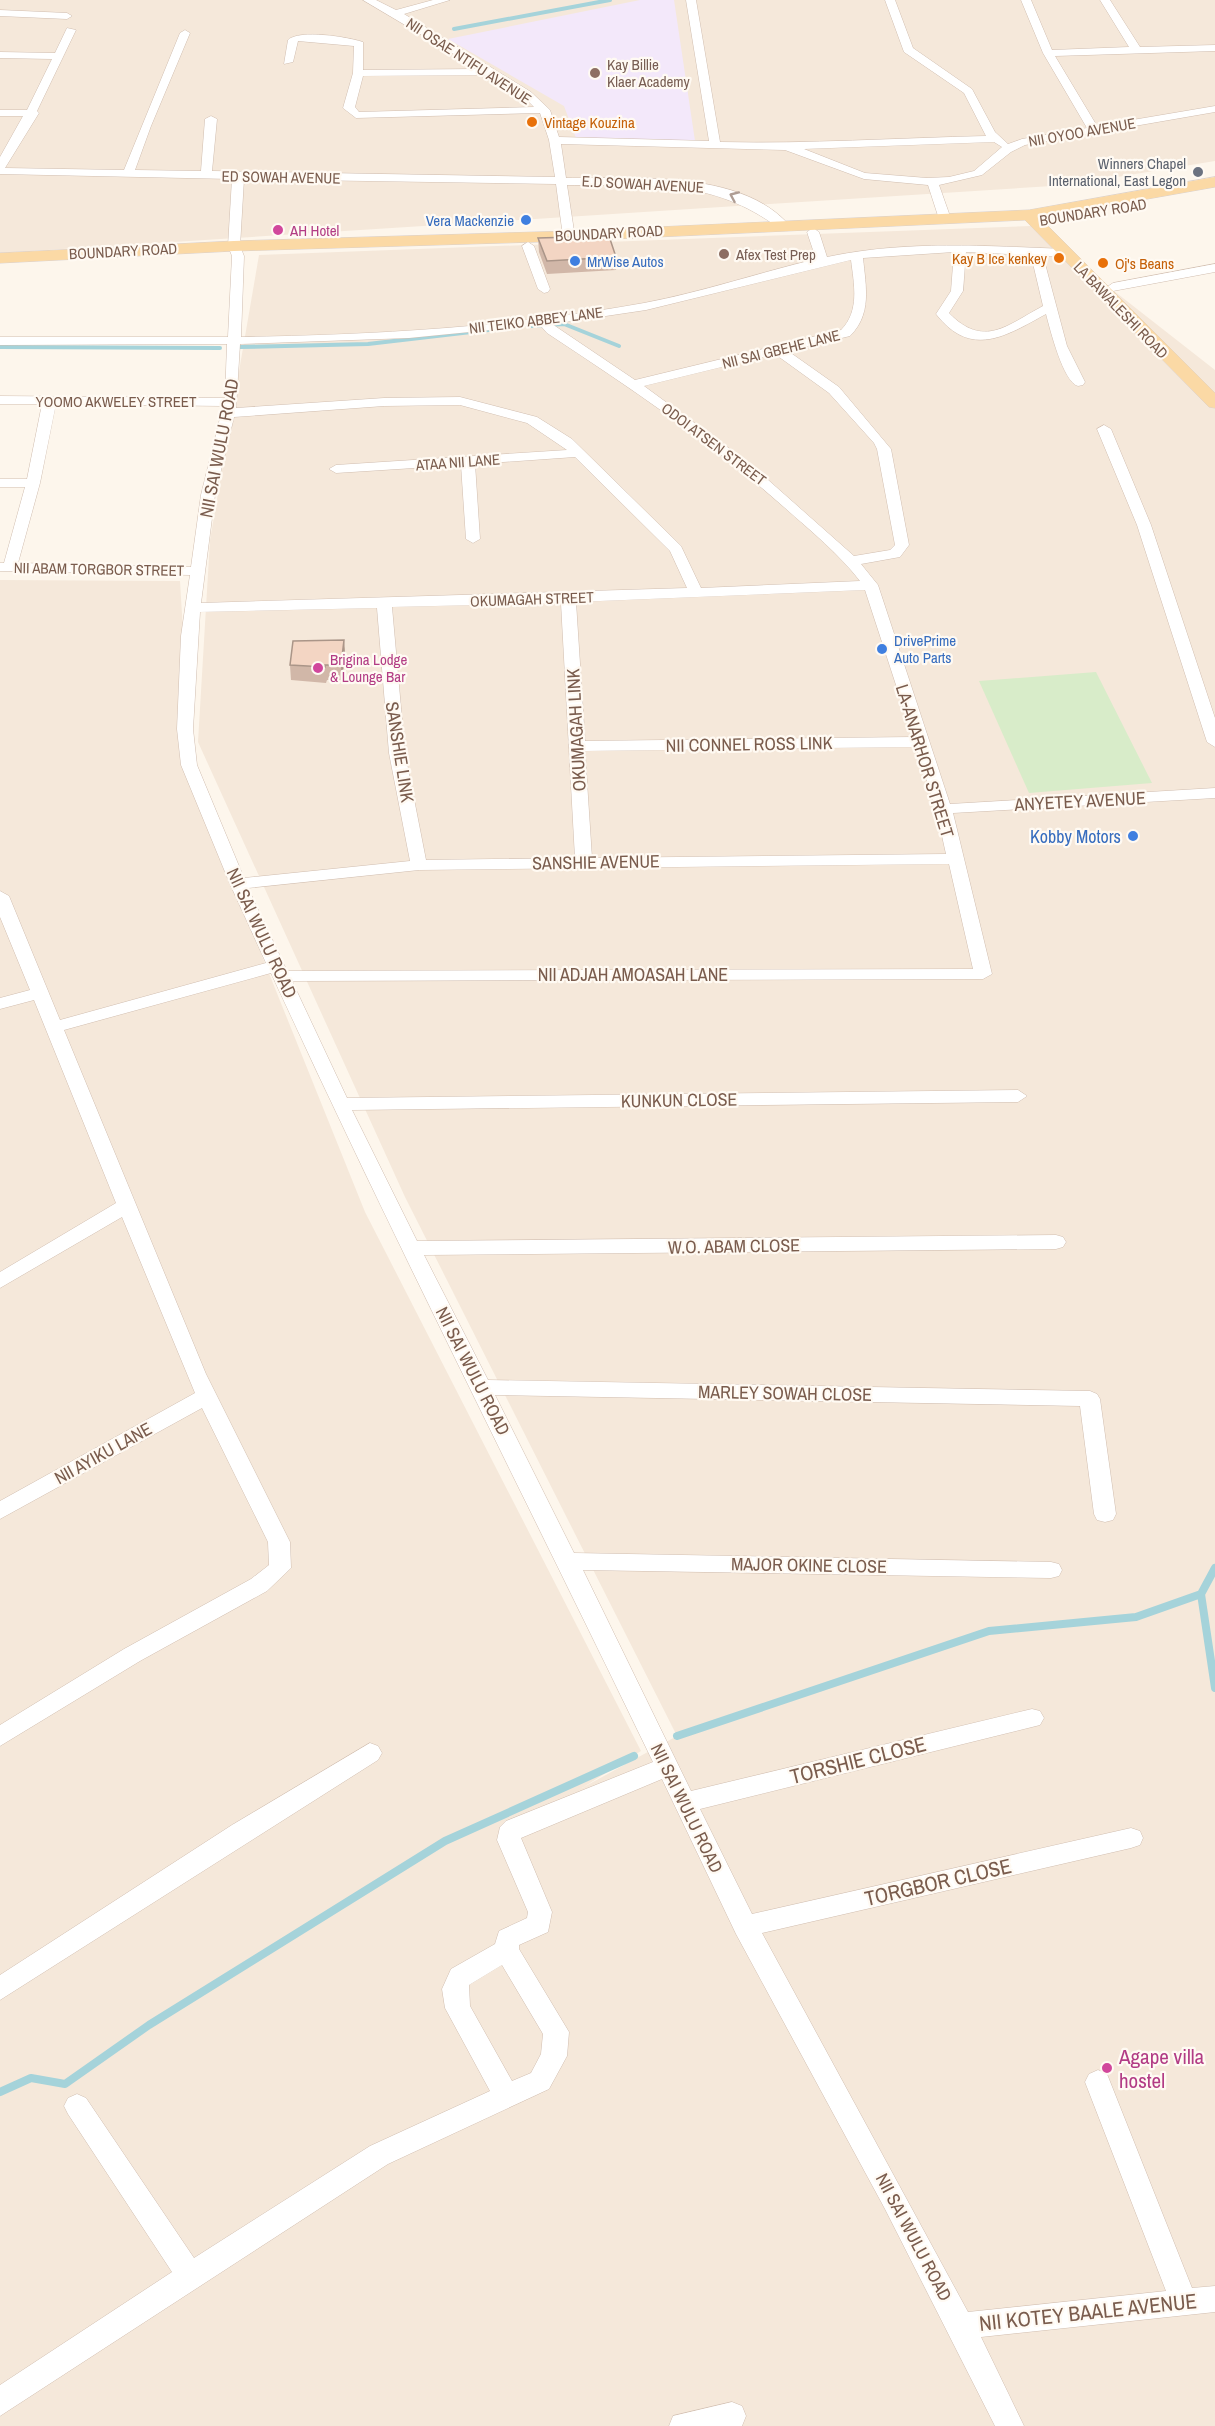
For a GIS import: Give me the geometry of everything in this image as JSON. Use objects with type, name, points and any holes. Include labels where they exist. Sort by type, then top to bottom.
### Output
[{"type":"main road","name":"BOUNDARY ROAD","points":[[1033,223],[1215,182]]},
{"type":"main road","name":"BOUNDARY ROAD","points":[[0,267],[236,251],[528,246],[570,240],[784,226],[951,222],[1033,223],[1215,191]]},
{"type":"main road","points":[[951,222],[1033,223],[1067,240],[1087,215]]},
{"type":"main road","name":"BOUNDARY ROAD","points":[[0,258],[813,232],[951,222]]},
{"type":"main road","name":"LA BAWALESHI ROAD","points":[[1033,223],[1067,240],[1215,389]]},
{"type":"main road","name":"LA BAWALESHI ROAD","points":[[1067,240],[1215,403]]},
{"type":"street","name":"NII OSAE NTIFU AVENUE","points":[[368,0],[395,13],[526,94],[544,110],[555,140],[570,240]]},
{"type":"street","points":[[395,13],[445,0]]},
{"type":"street","points":[[691,0],[715,146]]},
{"type":"street","points":[[890,0],[908,50],[968,91],[994,139]]},
{"type":"street","points":[[1026,0],[1048,53],[1094,130]]},
{"type":"street","points":[[1106,0],[1137,51]]},
{"type":"street","points":[[0,13],[67,16]]},
{"type":"street","points":[[0,169],[33,113],[71,30]]},
{"type":"street","points":[[128,174],[145,126],[185,33]]},
{"type":"street","points":[[288,62],[293,40],[296,38],[346,40],[359,44],[358,73],[349,108],[356,114],[371,116],[544,110]]},
{"type":"street","points":[[1048,53],[1215,48]]},
{"type":"street","points":[[0,55],[60,56]]},
{"type":"street","points":[[358,73],[490,72]]},
{"type":"street","name":"NII OYOO AVENUE","points":[[785,147],[869,177],[957,179],[980,173],[1008,146],[1215,109]]},
{"type":"street","points":[[0,113],[33,113]]},
{"type":"street","points":[[206,175],[211,118]]},
{"type":"street","points":[[555,140],[785,147],[845,142],[994,139],[1008,146]]},
{"type":"street","name":"ED SOWAH AVENUE","points":[[0,169],[128,174],[562,180]]},
{"type":"street","name":"NII SAI WULU ROAD","points":[[238,176],[235,340],[230,407],[208,495],[192,608],[186,729],[189,765],[238,884],[340,1104],[568,1561],[684,1803],[745,1926],[961,2326],[1010,2426]]},
{"type":"street","name":"E.D SOWAH AVENUE","points":[[562,180],[676,183],[712,188],[765,210],[784,226]]},
{"type":"street","points":[[932,180],[951,222]]},
{"type":"street","points":[[813,232],[823,262]]},
{"type":"street","name":"NII TEIKO ABBEY LANE","points":[[0,341],[298,341],[546,325],[647,305],[760,275],[857,255],[960,248],[1036,252],[1067,240]]},
{"type":"street","points":[[528,246],[544,289]]},
{"type":"street","points":[[960,248],[957,291],[942,314],[953,327],[972,338],[993,337],[1050,307]]},
{"type":"street","points":[[1036,252],[1061,346],[1078,382]]},
{"type":"street","name":"NII SAI GBEHE LANE","points":[[635,384],[845,333],[858,320],[860,297],[857,255]]},
{"type":"street","points":[[1113,287],[1215,268]]},
{"type":"street","name":"ODOI ATSEN STREET","points":[[546,325],[635,384],[759,476],[853,561],[871,585]]},
{"type":"street","points":[[778,350],[834,390],[884,449],[902,545],[895,554],[853,561]]},
{"type":"street","name":"YOOMO AKWELEY STREET","points":[[0,400],[230,407],[460,401],[532,420],[567,442],[676,549],[695,591]]},
{"type":"street","points":[[5,567],[33,483],[50,400]]},
{"type":"street","points":[[1104,429],[1144,525],[1215,742]]},
{"type":"street","name":"ATAA NII LANE","points":[[336,469],[578,453]]},
{"type":"street","points":[[468,462],[473,539]]},
{"type":"street","points":[[0,483],[33,483]]},
{"type":"street","name":"NII ABAM TORGBOR STREET","points":[[5,567],[197,571]]},
{"type":"street","name":"OKUMAGAH STREET","points":[[192,608],[568,598],[871,585]]},
{"type":"street","name":"LA-ANARHOR STREET","points":[[871,585],[920,742],[944,809],[983,974]]},
{"type":"street","name":"OKUMAGAH LINK","points":[[568,598],[584,862]]},
{"type":"street","name":"SANSHIE LINK","points":[[384,603],[389,678],[398,753],[419,865]]},
{"type":"street","name":"NII CONNEL ROSS LINK","points":[[578,746],[920,742]]},
{"type":"street","name":"ANYETEY AVENUE","points":[[944,809],[1215,793]]},
{"type":"street","name":"SANSHIE AVENUE","points":[[238,884],[419,865],[955,859]]},
{"type":"street","points":[[0,896],[38,993],[55,1027],[125,1206],[206,1396],[279,1542],[280,1568],[259,1585],[132,1655],[0,1737]]},
{"type":"street","name":"NII ADJAH AMOASAH LANE","points":[[55,1027],[280,971],[983,974]]},
{"type":"street","points":[[0,1004],[38,993]]},
{"type":"street","name":"KUNKUN CLOSE","points":[[340,1104],[1018,1096]]},
{"type":"street","points":[[0,1281],[125,1206]]},
{"type":"street","name":"W.O. ABAM CLOSE","points":[[411,1248],[1056,1242]]},
{"type":"street","name":"MARLEY SOWAH CLOSE","points":[[481,1387],[1089,1399],[1105,1514]]},
{"type":"street","name":"NII AYIKU LANE","points":[[0,1511],[206,1396]]},
{"type":"street","name":"MAJOR OKINE CLOSE","points":[[568,1561],[1051,1570]]},
{"type":"street","name":"TORSHIE CLOSE","points":[[684,1803],[1032,1718]]},
{"type":"street","points":[[0,1989],[231,1838],[370,1753]]},
{"type":"street","points":[[0,2402],[260,2230],[379,2155],[540,2081],[554,2056],[556,2032],[506,1950],[508,1940],[539,1924],[540,1912],[509,1840],[509,1834],[515,1828],[667,1767]]},
{"type":"street","name":"TORGBOR CLOSE","points":[[745,1926],[1131,1838]]},
{"type":"street","points":[[506,1950],[460,1977],[454,1994],[459,2008],[507,2097]]},
{"type":"street","points":[[1098,2082],[1184,2302]]},
{"type":"street","points":[[77,2106],[191,2277]]},
{"type":"street","name":"NII KOTEY BAALE AVENUE","points":[[961,2326],[1215,2299]]},
{"type":"street","points":[[683,2426],[732,2416]]},
{"type":"shaded area","points":[[0,0],[1215,0],[1215,161],[1068,185],[0,253]]},
{"type":"shaded area","name":"Kay Billie Klaer Academy","points":[[640,0],[674,0],[695,141],[576,138],[564,106],[448,39]]},
{"type":"shaded area","points":[[1031,226],[1215,370],[1215,2426],[0,2426],[0,580],[180,581],[192,782],[365,1212],[641,1751],[582,1788],[677,1736],[405,1197],[198,742],[210,540],[259,255]]},
{"type":"green space","points":[[1096,672],[1152,783],[1029,793],[979,681]]},
{"type":"building","points":[[609,236],[616,257],[547,261],[538,238]]},
{"type":"building","points":[[344,640],[341,665],[325,665],[325,667],[290,665],[293,641]]},
{"type":"waterway","points":[[454,29],[610,0]]},
{"type":"waterway","points":[[531,326],[564,324],[619,346]]},
{"type":"waterway","points":[[240,347],[368,344],[515,327]]},
{"type":"waterway","points":[[0,347],[220,348]]},
{"type":"waterway","points":[[1201,1594],[1215,1568]]},
{"type":"waterway","points":[[677,1736],[989,1631],[1136,1617],[1201,1594]]},
{"type":"waterway","points":[[1201,1594],[1215,1688]]},
{"type":"waterway","points":[[0,2092],[31,2078],[65,2084],[149,2025],[445,1841],[634,1756]]},
{"type":"place","name":"Kay Billie Klaer Academy","points":[[595,73]]},
{"type":"place","name":"Vintage Kouzina","points":[[532,122]]},
{"type":"place","name":"Winners Chapel International, East Legon","points":[[1198,172]]},
{"type":"place","name":"Vera Mackenzie","points":[[526,220]]},
{"type":"place","name":"AH Hotel","points":[[278,230]]},
{"type":"place","name":"Afex Test Prep","points":[[724,254]]},
{"type":"place","name":"Kay B Ice kenkey","points":[[1059,258]]},
{"type":"place","name":"MrWise Autos","points":[[575,261]]},
{"type":"place","name":"Oj's Beans","points":[[1103,263]]},
{"type":"place","name":"DrivePrime Auto Parts","points":[[882,649]]},
{"type":"place","name":"Brigina Lodge & Lounge Bar","points":[[318,668]]},
{"type":"place","name":"Kobby Motors","points":[[1133,836]]},
{"type":"place","name":"Agape villa hostel","points":[[1107,2068]]}]
